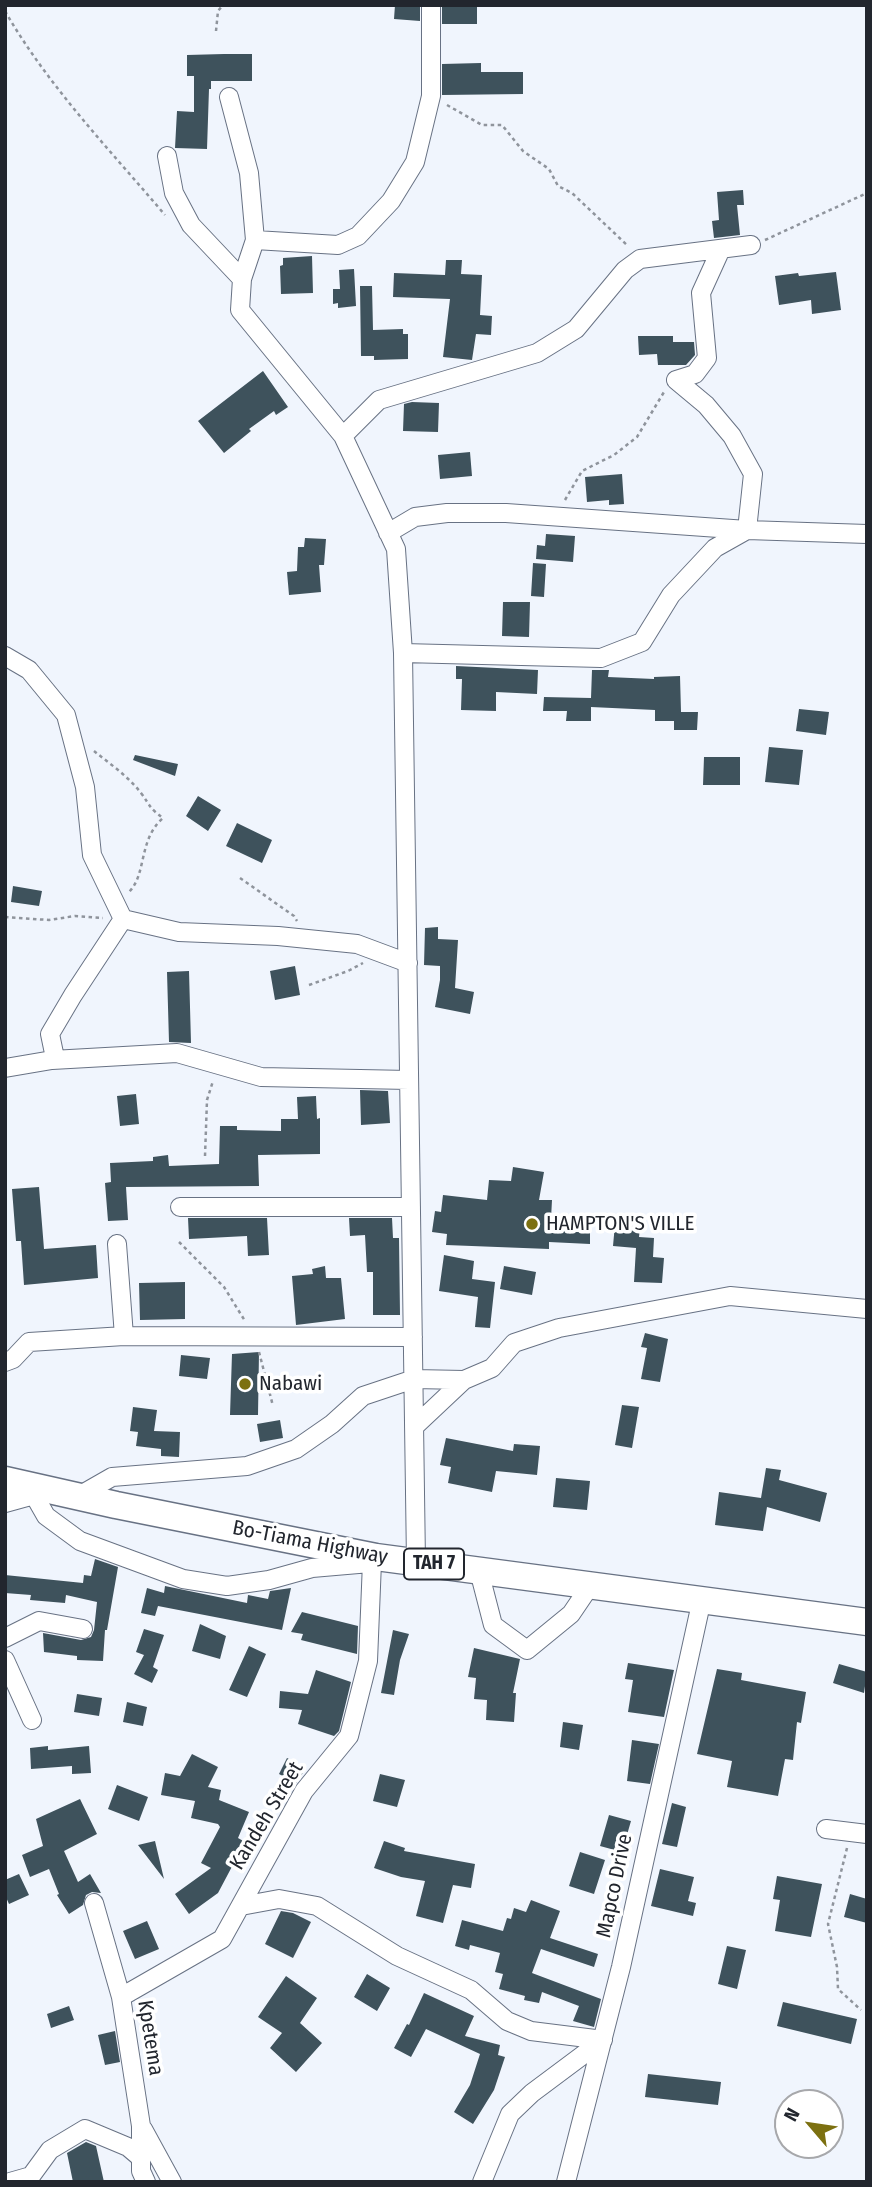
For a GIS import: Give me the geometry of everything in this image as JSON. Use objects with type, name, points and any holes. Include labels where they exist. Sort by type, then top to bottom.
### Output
[{"type":"highway","name":"Bo-Tiama Highway","points":[[5,1480],[33,1491],[77,1497],[374,1560],[416,1562],[867,1622]]},
{"type":"street","points":[[255,240],[338,245],[358,236],[391,201],[415,162],[431,96],[432,5]]},
{"type":"street","points":[[229,97],[249,173],[255,240],[242,279],[240,310],[343,436],[396,548],[403,653],[416,1562]]},
{"type":"street","points":[[167,156],[174,193],[191,225],[242,279]]},
{"type":"street","points":[[343,436],[379,400],[537,353],[576,329],[625,270],[640,259],[751,245]]},
{"type":"street","points":[[676,380],[695,374],[707,358],[701,293],[721,249]]},
{"type":"street","points":[[676,380],[706,405],[723,425],[753,474],[747,530]]},
{"type":"street","points":[[388,533],[415,517],[447,513],[506,513],[747,530],[867,534]]},
{"type":"street","points":[[403,653],[601,658],[642,642],[671,595],[715,548],[747,530]]},
{"type":"street","points":[[5,656],[29,670],[66,715],[85,787],[92,855],[120,911],[179,932],[357,944],[408,963]]},
{"type":"street","points":[[52,1060],[55,1058],[50,1034],[120,911]]},
{"type":"street","points":[[5,1068],[52,1060],[177,1053],[261,1076],[409,1080]]},
{"type":"street","points":[[180,1208],[411,1207]]},
{"type":"street","points":[[117,1244],[124,1336]]},
{"type":"street","points":[[414,1427],[464,1380],[492,1368],[514,1343],[559,1328],[730,1296],[867,1309]]},
{"type":"street","points":[[5,1362],[13,1359],[29,1342],[124,1336],[413,1337]]},
{"type":"street","points":[[77,1497],[112,1477],[247,1466],[296,1449],[332,1424],[363,1396],[414,1379],[464,1380]]},
{"type":"street","points":[[5,1503],[33,1491],[46,1516],[80,1541],[183,1579],[227,1586],[269,1580],[312,1568],[374,1560]]},
{"type":"street","name":"Kandeh Street","points":[[121,1997],[222,1939],[304,1791],[349,1735],[368,1661],[374,1560]]},
{"type":"street","points":[[479,1571],[492,1625],[527,1650],[571,1614],[590,1586]]},
{"type":"street","name":"Mapco Drive","points":[[566,2182],[603,2040],[702,1599]]},
{"type":"street","points":[[5,1638],[39,1621],[83,1629]]},
{"type":"street","points":[[5,1660],[32,1720]]},
{"type":"street","points":[[826,1829],[859,1833]]},
{"type":"street","points":[[241,1906],[279,1899],[317,1906],[397,1956],[471,1990],[507,2021],[531,2031],[603,2040]]},
{"type":"street","name":"Kpetema","points":[[94,1903],[121,1997],[141,2126],[141,2171],[146,2182]]},
{"type":"street","points":[[482,2182],[510,2114],[531,2093],[603,2040]]},
{"type":"street","points":[[141,2126],[172,2182]]},
{"type":"street","points":[[10,2182],[32,2176],[50,2150],[85,2129],[128,2147],[141,2158]]},
{"type":"path","points":[[216,31],[218,11],[223,5]]},
{"type":"path","points":[[5,11],[73,107],[171,222],[184,229],[191,225]]},
{"type":"path","points":[[431,96],[482,125],[502,125],[523,151],[549,169],[558,186],[572,193],[640,259]]},
{"type":"path","points":[[751,245],[789,230],[857,195],[867,193]]},
{"type":"path","points":[[547,516],[567,499],[582,471],[614,455],[637,437],[659,397],[676,380]]},
{"type":"path","points":[[5,916],[49,920],[120,911],[135,886],[142,854],[153,827],[163,818],[150,809],[141,792],[115,766],[70,731]]},
{"type":"path","points":[[240,878],[294,916],[308,939]]},
{"type":"path","points":[[309,985],[348,971],[382,954]]},
{"type":"path","points":[[205,1156],[207,1100],[218,1065]]},
{"type":"path","points":[[859,1833],[828,1924],[837,1967],[838,1989],[860,2010]]},
{"type":"building","points":[[395,5],[420,5],[420,21],[394,19]]},
{"type":"building","points":[[442,5],[477,5],[477,24],[442,24]]},
{"type":"building","points":[[252,54],[252,81],[211,81],[207,149],[175,148],[177,111],[194,112],[194,76],[187,76],[187,55]]},
{"type":"building","points":[[481,63],[481,72],[523,72],[523,94],[442,95],[442,64]]},
{"type":"building","points":[[743,190],[744,205],[737,205],[740,235],[714,238],[712,221],[719,220],[717,192]]},
{"type":"building","points":[[312,256],[313,293],[281,294],[280,266],[283,265],[283,258]]},
{"type":"building","points":[[446,260],[462,260],[461,274],[482,275],[480,315],[492,316],[491,335],[476,334],[472,360],[443,357],[450,299],[393,297],[394,273],[445,275]]},
{"type":"building","points":[[354,269],[356,306],[338,308],[338,303],[333,304],[333,289],[340,289],[339,270]]},
{"type":"building","points":[[836,272],[841,310],[812,314],[811,300],[779,305],[775,276]]},
{"type":"building","points":[[360,286],[372,286],[373,330],[403,329],[403,334],[408,334],[408,359],[374,360],[374,356],[361,356]]},
{"type":"building","points":[[638,336],[673,336],[673,342],[694,342],[695,355],[686,365],[658,365],[657,354],[639,355]]},
{"type":"building","points":[[263,371],[288,407],[276,415],[274,411],[249,429],[251,431],[224,453],[198,421]]},
{"type":"building","points":[[439,403],[438,432],[403,431],[404,404]]},
{"type":"building","points":[[470,452],[472,476],[440,479],[438,455]]},
{"type":"building","points":[[622,474],[624,504],[609,505],[609,500],[587,502],[585,477]]},
{"type":"building","points":[[546,534],[575,536],[573,562],[536,559],[537,545],[545,546]]},
{"type":"building","points":[[305,538],[326,539],[324,565],[319,565],[321,592],[289,595],[287,572],[297,571],[298,547],[304,547]]},
{"type":"building","points":[[533,563],[546,564],[544,597],[531,596]]},
{"type":"building","points":[[503,602],[530,602],[529,637],[502,636]]},
{"type":"building","points":[[456,666],[538,670],[537,694],[496,692],[496,711],[461,710],[462,679],[456,679]]},
{"type":"building","points":[[592,670],[609,670],[608,677],[654,679],[680,676],[681,712],[698,712],[697,730],[674,730],[674,721],[655,721],[655,710],[591,707],[591,721],[566,721],[567,711],[543,711],[544,697],[591,698]]},
{"type":"building","points":[[799,709],[829,712],[826,735],[796,731]]},
{"type":"building","points":[[769,747],[803,750],[799,785],[765,782]]},
{"type":"building","points":[[135,755],[178,764],[175,776],[133,760]]},
{"type":"building","points":[[704,757],[740,757],[740,785],[703,785]]},
{"type":"building","points":[[198,796],[221,810],[208,831],[186,816]]},
{"type":"building","points":[[237,823],[272,840],[262,863],[226,846]]},
{"type":"building","points":[[13,886],[42,891],[39,906],[11,902]]},
{"type":"building","points":[[438,927],[438,939],[458,940],[455,988],[474,992],[470,1014],[435,1007],[440,966],[424,965],[425,928]]},
{"type":"building","points":[[295,966],[300,995],[275,1000],[270,971]]},
{"type":"building","points":[[189,971],[191,1043],[169,1042],[167,972]]},
{"type":"building","points":[[360,1090],[388,1091],[390,1123],[361,1125]]},
{"type":"building","points":[[136,1094],[139,1124],[120,1126],[117,1096]]},
{"type":"building","points":[[316,1096],[317,1119],[320,1118],[320,1154],[258,1155],[259,1186],[126,1187],[128,1220],[108,1221],[105,1183],[111,1182],[110,1163],[153,1161],[153,1157],[168,1155],[169,1166],[219,1164],[220,1126],[237,1126],[237,1130],[281,1131],[281,1119],[298,1119],[297,1097]]},
{"type":"building","points":[[513,1167],[544,1172],[539,1200],[552,1200],[551,1219],[590,1220],[590,1244],[549,1242],[549,1249],[446,1245],[447,1234],[432,1232],[435,1211],[441,1212],[443,1195],[487,1200],[489,1180],[511,1181]]},
{"type":"building","points":[[39,1187],[44,1249],[96,1245],[98,1278],[24,1285],[21,1241],[16,1241],[12,1189]]},
{"type":"building","points":[[188,1218],[267,1218],[269,1255],[248,1256],[247,1236],[189,1239]]},
{"type":"building","points":[[349,1218],[392,1218],[393,1238],[399,1238],[400,1315],[373,1315],[373,1272],[367,1272],[365,1235],[350,1236]]},
{"type":"building","points":[[615,1224],[640,1227],[639,1237],[654,1238],[653,1257],[664,1258],[662,1283],[634,1282],[636,1248],[613,1246]]},
{"type":"building","points":[[444,1255],[474,1261],[472,1279],[495,1282],[490,1328],[475,1327],[478,1297],[439,1291]]},
{"type":"building","points":[[325,1266],[326,1278],[341,1278],[345,1319],[296,1325],[292,1276],[313,1274],[312,1269]]},
{"type":"building","points":[[504,1266],[536,1272],[532,1295],[500,1289]]},
{"type":"building","points":[[185,1282],[185,1319],[140,1320],[139,1283]]},
{"type":"building","points":[[645,1333],[668,1339],[660,1382],[641,1379],[647,1348],[641,1347]]},
{"type":"building","name":"Nabawi","points":[[259,1352],[258,1415],[230,1415],[232,1354]]},
{"type":"building","points":[[181,1355],[210,1358],[207,1379],[179,1376]]},
{"type":"building","points":[[622,1405],[639,1407],[632,1448],[615,1445]]},
{"type":"building","points":[[133,1407],[157,1410],[154,1431],[180,1432],[179,1457],[161,1456],[161,1449],[136,1446],[138,1432],[130,1431]]},
{"type":"building","points":[[280,1420],[283,1438],[260,1442],[257,1424]]},
{"type":"building","points":[[446,1438],[513,1451],[514,1444],[540,1446],[537,1475],[496,1471],[492,1492],[448,1483],[451,1467],[440,1465]]},
{"type":"building","points":[[766,1468],[781,1470],[779,1480],[827,1493],[820,1522],[767,1507],[763,1531],[715,1525],[719,1492],[761,1498]]},
{"type":"building","points":[[556,1478],[590,1481],[587,1510],[553,1507]]},
{"type":"building","points":[[95,1559],[118,1567],[105,1630],[103,1661],[77,1660],[77,1656],[44,1652],[43,1633],[81,1640],[91,1637],[97,1602],[66,1595],[65,1603],[30,1600],[31,1595],[5,1593],[5,1575],[83,1583],[84,1575],[91,1576]]},
{"type":"building","points":[[165,1586],[247,1603],[248,1595],[268,1599],[270,1591],[291,1588],[282,1630],[158,1606],[155,1616],[141,1613],[147,1588],[164,1593]]},
{"type":"building","points":[[302,1612],[358,1626],[357,1654],[301,1640],[303,1634],[291,1632]]},
{"type":"building","points":[[200,1624],[226,1636],[220,1659],[192,1651]]},
{"type":"building","points":[[144,1629],[164,1635],[153,1667],[158,1670],[152,1683],[134,1674],[144,1655],[136,1652]]},
{"type":"building","points":[[393,1630],[409,1634],[400,1660],[394,1695],[381,1693]]},
{"type":"building","points":[[249,1646],[266,1654],[247,1697],[229,1690]]},
{"type":"building","points":[[474,1648],[520,1659],[513,1693],[516,1693],[514,1722],[486,1720],[487,1700],[474,1699],[476,1678],[468,1677]]},
{"type":"building","points":[[628,1663],[674,1670],[664,1717],[628,1712],[633,1680],[625,1679]]},
{"type":"building","points":[[839,1664],[867,1672],[864,1693],[833,1683]]},
{"type":"building","points":[[717,1669],[742,1673],[741,1680],[806,1692],[801,1723],[797,1722],[793,1760],[785,1759],[778,1796],[727,1787],[732,1761],[697,1754]]},
{"type":"building","points":[[316,1670],[351,1682],[339,1731],[334,1736],[298,1724],[302,1710],[279,1708],[280,1691],[308,1694]]},
{"type":"building","points":[[77,1694],[102,1698],[99,1716],[74,1712]]},
{"type":"building","points":[[127,1702],[147,1707],[143,1726],[123,1722]]},
{"type":"building","points":[[563,1722],[583,1725],[579,1750],[560,1747]]},
{"type":"building","points":[[632,1740],[659,1744],[650,1784],[627,1781]]},
{"type":"building","points":[[48,1746],[48,1750],[89,1746],[91,1773],[72,1774],[72,1766],[31,1769],[30,1748]]},
{"type":"building","points":[[192,1754],[218,1767],[208,1787],[221,1790],[219,1800],[249,1812],[238,1838],[245,1842],[218,1893],[189,1914],[175,1894],[211,1868],[201,1863],[220,1827],[218,1824],[191,1818],[195,1801],[161,1795],[165,1773],[180,1776]]},
{"type":"building","points":[[287,1758],[306,1768],[296,1783],[279,1774]]},
{"type":"building","points":[[380,1774],[405,1780],[397,1807],[373,1801]]},
{"type":"building","points":[[117,1785],[148,1797],[139,1821],[108,1809]]},
{"type":"building","points":[[80,1799],[97,1834],[64,1851],[78,1882],[90,1874],[101,1893],[92,1892],[86,1895],[83,1905],[69,1914],[57,1895],[59,1894],[49,1869],[30,1877],[22,1855],[43,1846],[36,1819]]},
{"type":"building","points":[[672,1803],[686,1807],[677,1847],[662,1844]]},
{"type":"building","points":[[609,1815],[631,1821],[622,1852],[600,1846]]},
{"type":"building","points":[[155,1841],[164,1879],[138,1845]]},
{"type":"building","points":[[384,1841],[405,1848],[404,1851],[475,1864],[471,1888],[453,1885],[443,1923],[416,1916],[425,1881],[374,1868]]},
{"type":"building","points":[[580,1852],[605,1860],[594,1894],[569,1886]]},
{"type":"building","points":[[660,1869],[694,1877],[688,1901],[696,1903],[693,1916],[651,1906]]},
{"type":"building","points":[[19,1874],[29,1895],[9,1904],[5,1895],[5,1880]]},
{"type":"building","points":[[777,1876],[822,1884],[811,1937],[775,1931],[780,1900],[773,1899]]},
{"type":"building","points":[[850,1894],[867,1899],[867,1923],[844,1917]]},
{"type":"building","points":[[531,1900],[560,1911],[550,1938],[598,1954],[594,1967],[541,1949],[532,1973],[601,1999],[594,2027],[573,2021],[579,2006],[542,1992],[539,2003],[524,2000],[525,1996],[499,1989],[503,1974],[495,1972],[500,1953],[470,1945],[469,1950],[455,1946],[462,1920],[503,1931],[514,1908],[526,1912]]},
{"type":"building","points":[[281,1911],[293,1913],[311,1922],[293,1958],[265,1944]]},
{"type":"building","points":[[147,1921],[159,1949],[135,1959],[123,1931]]},
{"type":"building","points":[[727,1946],[746,1950],[737,1989],[718,1984]]},
{"type":"building","points":[[367,1974],[390,1988],[377,2011],[354,1997]]},
{"type":"building","points":[[286,1976],[317,1998],[300,2023],[322,2043],[296,2072],[270,2048],[282,2033],[258,2017]]},
{"type":"building","points":[[424,1993],[474,2016],[465,2036],[500,2045],[498,2055],[505,2057],[494,2090],[473,2124],[454,2112],[470,2085],[480,2054],[426,2029],[411,2057],[394,2048],[407,2024],[409,2025]]},
{"type":"building","points":[[783,2002],[857,2019],[851,2044],[777,2026]]},
{"type":"building","points":[[69,2006],[74,2020],[51,2028],[47,2014]]},
{"type":"building","points":[[115,2031],[120,2062],[105,2065],[98,2035]]},
{"type":"building","points":[[648,2074],[721,2082],[718,2105],[645,2097]]},
{"type":"building","points":[[86,2142],[96,2146],[104,2182],[73,2182],[67,2153]]},
{"type":"place","name":"HAMPTON'S VILLE","points":[[532,1224]]},
{"type":"place","name":"Nabawi","points":[[245,1384]]}]
